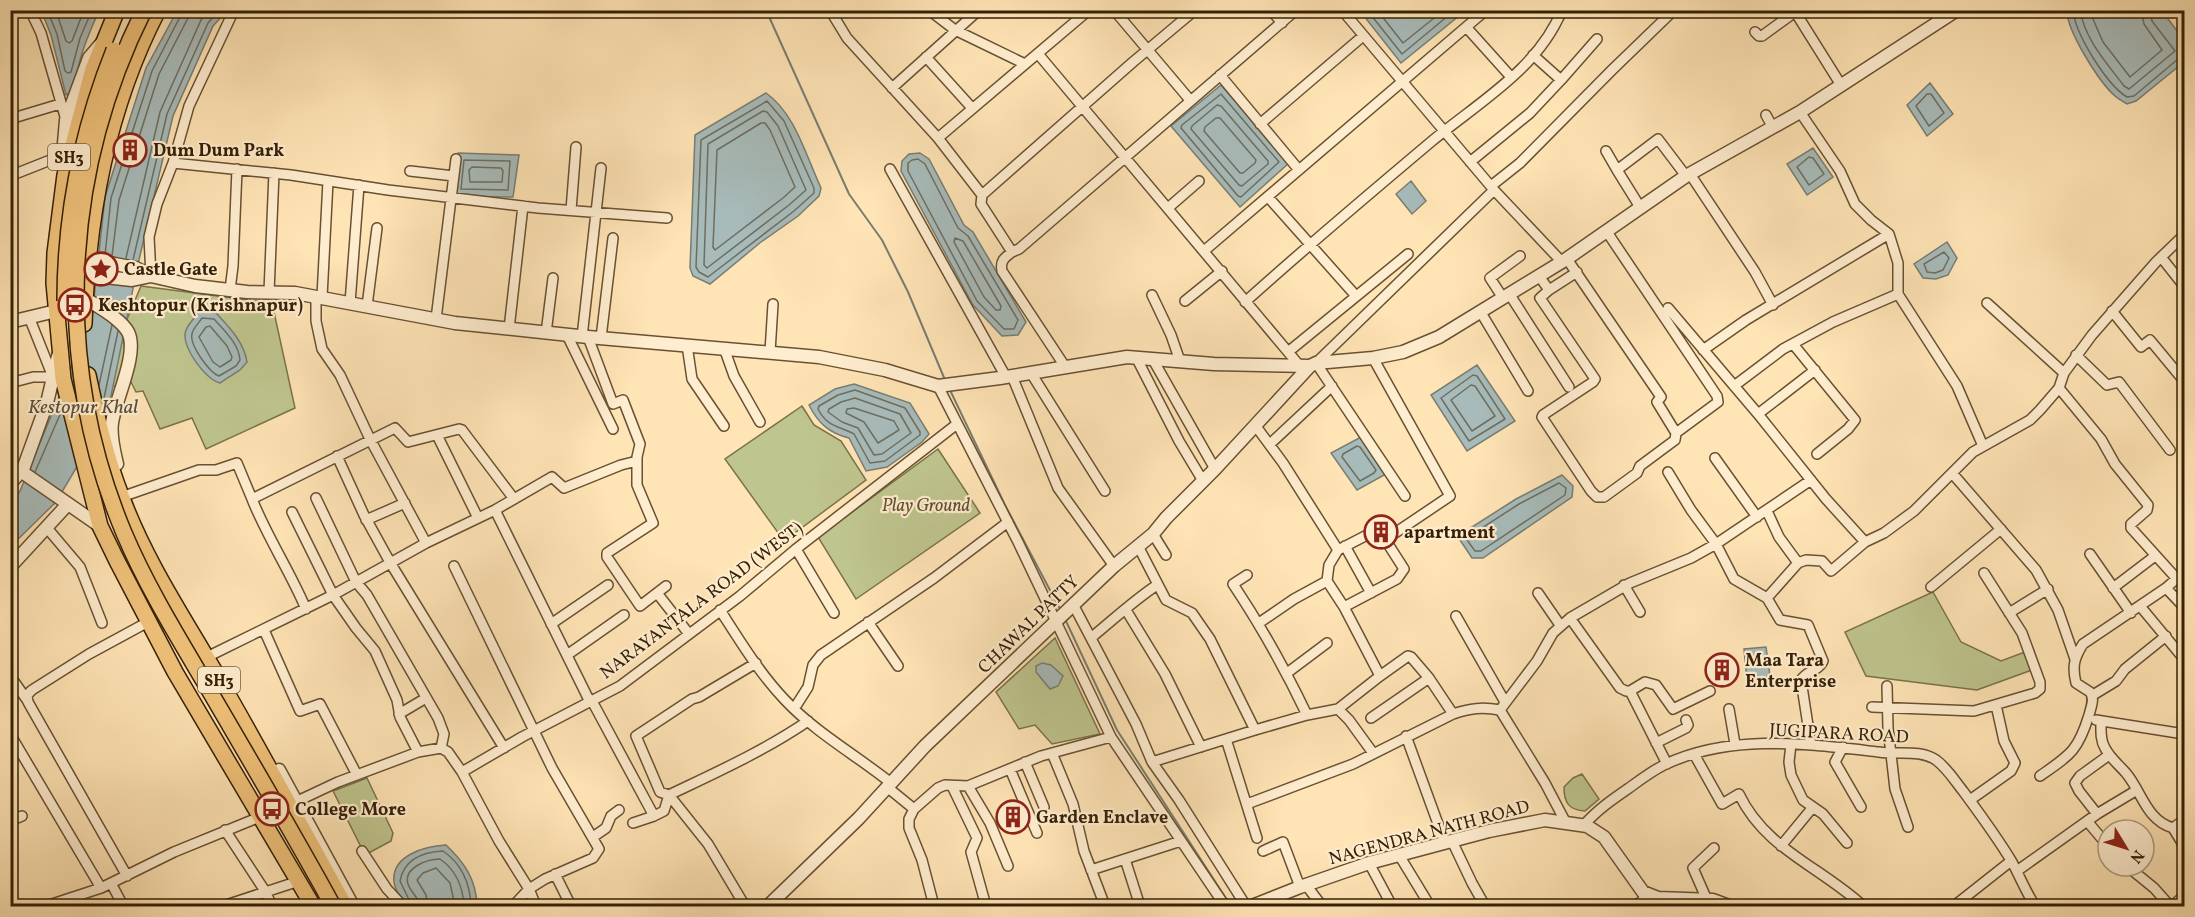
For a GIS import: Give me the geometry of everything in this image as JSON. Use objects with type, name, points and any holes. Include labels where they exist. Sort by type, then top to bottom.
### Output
[{"type":"main road","name":"SH3","points":[[117,10],[85,95],[65,175],[55,253],[56,311],[63,379],[100,526],[175,672],[313,906]]},
{"type":"main road","points":[[132,10],[104,75],[92,111],[81,155],[70,221],[65,263],[66,333],[73,392],[90,471],[107,519],[132,573],[322,906]]},
{"type":"main road","points":[[144,10],[118,67],[96,137],[83,198],[76,264],[76,334],[83,395],[111,501],[142,572],[333,906]]},
{"type":"main road","name":"SH3","points":[[158,10],[139,50],[111,126],[97,189],[87,275],[91,302],[84,342],[87,366],[105,448],[122,498],[163,584],[293,803],[345,906]]},
{"type":"main road","points":[[278,846],[307,829]]},
{"type":"street","points":[[10,14],[16,10]]},
{"type":"street","points":[[30,10],[41,33],[66,120]]},
{"type":"street","points":[[151,276],[149,237],[157,204],[173,163],[189,106],[234,10]]},
{"type":"street","points":[[830,10],[847,38],[938,138],[981,195],[981,204],[1012,252]]},
{"type":"street","points":[[929,10],[955,30],[1025,64]]},
{"type":"street","points":[[892,88],[979,10]]},
{"type":"street","points":[[938,138],[1089,10]]},
{"type":"street","points":[[1114,10],[1190,100]]},
{"type":"street","points":[[981,195],[1195,10]]},
{"type":"street","points":[[1271,10],[1282,23]]},
{"type":"street","points":[[1066,368],[1002,271],[1001,264],[1004,258],[1296,10]]},
{"type":"street","points":[[1342,10],[1493,188],[1576,272],[1661,396],[1657,402],[1676,433],[1676,440],[1640,466],[1637,473],[1604,497],[1597,497],[1591,491],[1542,417],[1595,380],[1540,298],[1576,272]]},
{"type":"street","points":[[1204,250],[1486,10]]},
{"type":"street","points":[[1245,302],[1310,244],[1511,77],[1542,46],[1562,10]]},
{"type":"street","points":[[1308,365],[1432,253],[1493,188],[1674,10]]},
{"type":"street","points":[[88,259],[136,268],[151,276],[195,286],[319,297],[436,319],[509,329],[819,357],[885,370],[938,386],[1136,357],[1214,364],[1308,365],[1373,358],[1403,352],[1439,337],[1507,297],[1565,261],[1688,175],[1800,112],[1957,10]]},
{"type":"street","points":[[1755,32],[1762,36],[1795,11],[1841,85]]},
{"type":"street","points":[[1467,28],[1511,77]]},
{"type":"street","points":[[1260,124],[1363,36]]},
{"type":"street","points":[[1470,162],[1530,112],[1597,39]]},
{"type":"street","points":[[65,175],[63,155],[66,120],[88,58],[104,41]]},
{"type":"street","points":[[1038,55],[1288,352],[1308,365],[1332,386],[1405,496]]},
{"type":"street","points":[[1533,55],[1561,80]]},
{"type":"street","points":[[926,57],[972,108]]},
{"type":"street","points":[[1220,75],[1299,170]]},
{"type":"street","points":[[10,119],[60,104]]},
{"type":"street","points":[[1800,112],[1840,171],[1856,204],[1889,234],[1898,263],[1898,294],[1957,386],[1983,446]]},
{"type":"street","points":[[1766,116],[1773,128]]},
{"type":"street","points":[[1617,170],[1658,139],[1688,175],[1755,272],[1773,305]]},
{"type":"street","points":[[571,210],[576,147]]},
{"type":"street","points":[[1606,151],[1640,207]]},
{"type":"street","points":[[10,176],[63,155]]},
{"type":"street","points":[[436,319],[456,159]]},
{"type":"street","points":[[173,163],[274,173],[523,206],[667,218]]},
{"type":"street","points":[[601,168],[585,337],[613,404],[623,400],[640,444],[637,485],[653,523],[607,553],[606,556],[640,606],[666,586]]},
{"type":"street","points":[[230,290],[237,169]]},
{"type":"street","points":[[890,169],[1009,377],[1058,488],[1114,566]]},
{"type":"street","points":[[410,171],[454,176]]},
{"type":"street","points":[[269,292],[274,173]]},
{"type":"street","points":[[328,181],[316,321],[322,349],[340,375],[370,439],[426,543]]},
{"type":"street","points":[[1168,208],[1199,181]]},
{"type":"street","points":[[350,303],[359,185]]},
{"type":"street","points":[[1268,197],[1356,296]]},
{"type":"street","points":[[509,329],[523,206]]},
{"type":"street","points":[[368,306],[377,228]]},
{"type":"street","points":[[1607,232],[1717,396],[1718,402],[1676,433]]},
{"type":"street","points":[[1703,350],[1746,320],[1889,234]]},
{"type":"street","points":[[1767,598],[1798,563],[1806,560],[1822,561],[1831,571],[1865,542],[1884,534],[1914,510],[1973,453],[2030,420],[2059,388],[2064,373],[2076,355],[2112,311],[2184,235]]},
{"type":"street","points":[[601,338],[613,238]]},
{"type":"street","points":[[1288,352],[1408,254]]},
{"type":"street","points":[[1520,256],[1490,278],[1507,297],[1569,387]]},
{"type":"street","points":[[2161,257],[2184,286]]},
{"type":"street","points":[[1185,301],[1222,272]]},
{"type":"street","points":[[87,275],[132,280],[151,276]]},
{"type":"street","points":[[1539,276],[1549,290]]},
{"type":"street","points":[[546,333],[553,278]]},
{"type":"street","points":[[1734,386],[1793,344],[1833,322],[1898,294]]},
{"type":"street","points":[[1152,295],[1172,335],[1180,361]]},
{"type":"street","points":[[91,302],[122,324],[128,332],[131,347],[112,425],[114,451],[128,495],[153,551],[293,803]]},
{"type":"street","points":[[1987,303],[2064,373]]},
{"type":"street","points":[[770,352],[773,304]]},
{"type":"street","points":[[1668,308],[1865,542]]},
{"type":"street","points":[[10,322],[56,311]]},
{"type":"street","points":[[1480,311],[1528,391]]},
{"type":"street","points":[[2112,311],[2142,347],[2150,340],[2184,381]]},
{"type":"street","points":[[29,317],[53,377]]},
{"type":"street","points":[[567,335],[613,429]]},
{"type":"street","points":[[1793,344],[1855,420],[1848,429],[1817,454]]},
{"type":"street","points":[[687,345],[692,379],[724,426]]},
{"type":"street","points":[[724,348],[734,376],[760,422]]},
{"type":"street","points":[[10,486],[24,473],[47,403],[59,349]]},
{"type":"street","points":[[2076,355],[2107,385],[2119,382],[2170,450]]},
{"type":"street","points":[[1136,357],[1179,441],[1203,481]]},
{"type":"street","points":[[1152,358],[1215,469]]},
{"type":"street","points":[[1373,358],[1450,496],[1395,533],[1369,534],[1341,548],[1329,565],[1328,581],[1380,676]]},
{"type":"street","name":"CHAWAL PATTY","points":[[768,906],[859,818],[925,746],[1114,566],[1153,534],[1308,365]]},
{"type":"street","points":[[1758,414],[1815,370]]},
{"type":"street","points":[[1031,373],[1105,491]]},
{"type":"street","points":[[10,382],[33,377],[53,377]]},
{"type":"street","points":[[938,386],[1008,522],[1111,737],[1225,906]]},
{"type":"street","points":[[1270,444],[1332,386]]},
{"type":"street","points":[[2059,388],[2101,439],[2115,464],[2148,505],[2147,510],[2132,524],[2131,528],[2177,579]]},
{"type":"street","name":"NARAYANTALA ROAD (WEST)","points":[[462,772],[620,686],[690,634],[957,424]]},
{"type":"street","points":[[1255,425],[1371,593]]},
{"type":"street","points":[[252,499],[395,428],[408,442],[462,430],[514,499]]},
{"type":"street","points":[[436,435],[478,518]]},
{"type":"street","points":[[337,456],[366,520],[391,564],[504,748]]},
{"type":"street","points":[[1714,458],[1757,517]]},
{"type":"street","points":[[211,655],[333,595],[426,543],[495,510],[552,477],[564,488],[637,461]]},
{"type":"street","points":[[128,495],[199,470],[216,470],[237,463],[260,520],[293,578],[306,609]]},
{"type":"street","points":[[1668,472],[1691,510],[1716,544],[1734,579],[1767,598],[1780,620],[1808,625],[1822,657],[1822,664],[1804,675],[1801,680],[1811,744]]},
{"type":"street","points":[[24,473],[100,526]]},
{"type":"street","points":[[1952,473],[2036,570],[2058,610],[2075,659]]},
{"type":"street","points":[[1246,804],[1353,764],[1453,714],[1469,709],[1502,706],[1537,661],[1560,625],[1624,585],[1691,558],[1716,544],[1811,480]]},
{"type":"street","points":[[316,498],[356,582],[367,595],[442,727],[444,734],[441,748]]},
{"type":"street","points":[[10,567],[47,528],[65,502]]},
{"type":"street","points":[[366,520],[405,503]]},
{"type":"street","points":[[2184,507],[2184,515]]},
{"type":"street","points":[[495,510],[567,655],[654,816]]},
{"type":"street","points":[[1767,511],[1779,537],[1798,563]]},
{"type":"street","points":[[292,512],[333,595],[375,651],[397,700],[399,714],[418,752]]},
{"type":"street","points":[[794,709],[808,687],[813,665],[821,655],[934,578],[1008,522]]},
{"type":"street","points":[[47,528],[80,567],[102,623]]},
{"type":"street","points":[[1931,587],[2001,529]]},
{"type":"street","points":[[1344,607],[1397,579],[1404,569],[1381,533]]},
{"type":"street","points":[[1153,534],[1166,555]]},
{"type":"street","points":[[1138,546],[1166,600],[1192,613],[1210,639],[1255,730]]},
{"type":"street","points":[[796,549],[834,613]]},
{"type":"street","points":[[2090,554],[2131,613]]},
{"type":"street","points":[[2113,588],[2155,556]]},
{"type":"street","points":[[454,566],[565,793],[599,849],[597,854],[529,889],[513,906]]},
{"type":"street","points":[[2093,695],[2076,683],[2073,670],[2075,659],[2083,644],[2131,613],[2184,572]]},
{"type":"street","points":[[1872,707],[1974,711],[2035,693],[2040,686],[2022,633],[1984,573]]},
{"type":"street","points":[[1247,575],[1233,584],[1259,623],[1307,715]]},
{"type":"street","points":[[1259,623],[1294,599],[1328,581]]},
{"type":"street","points":[[551,624],[608,585]]},
{"type":"street","points":[[1092,637],[1126,610],[1133,601],[1157,585]]},
{"type":"street","points":[[1624,585],[1640,612]]},
{"type":"street","points":[[2166,588],[2184,607]]},
{"type":"street","points":[[2009,613],[2048,589]]},
{"type":"street","points":[[657,592],[690,634]]},
{"type":"street","points":[[1538,593],[1560,625]]},
{"type":"street","points":[[2140,606],[2184,659]]},
{"type":"street","points":[[1072,608],[1092,637],[1136,724],[1152,762],[1179,800],[1246,906]]},
{"type":"street","points":[[720,610],[770,683],[794,709],[889,785],[914,809]]},
{"type":"street","points":[[1126,610],[1165,674],[1201,747]]},
{"type":"street","points":[[567,655],[624,615]]},
{"type":"street","points":[[1456,616],[1566,823]]},
{"type":"street","points":[[1570,618],[1620,688],[1630,691],[1645,682],[1656,685],[1672,709],[1710,691]]},
{"type":"street","points":[[27,700],[27,695],[32,690],[89,654],[148,622]]},
{"type":"street","points":[[868,622],[898,666]]},
{"type":"street","points":[[264,630],[300,711],[321,704],[357,775]]},
{"type":"street","points":[[2040,776],[2068,757],[2075,749],[2093,695],[2116,681],[2125,669],[2166,636]]},
{"type":"street","points":[[1287,673],[1327,643]]},
{"type":"street","points":[[1152,762],[1307,715],[1338,709],[1409,656],[1429,678],[1453,714]]},
{"type":"street","points":[[745,906],[702,836],[669,795],[660,792],[636,736],[692,699],[756,663]]},
{"type":"street","points":[[1371,718],[1429,678]]},
{"type":"street","points":[[10,681],[13,680],[16,683],[27,700],[127,876]]},
{"type":"street","points":[[1887,686],[1887,728],[1895,789],[1908,828]]},
{"type":"street","points":[[1630,691],[1667,764]]},
{"type":"street","points":[[399,714],[426,698]]},
{"type":"street","points":[[1970,800],[2015,767],[2004,741],[1996,705]]},
{"type":"street","points":[[1338,709],[1373,753]]},
{"type":"street","points":[[1729,709],[1735,744]]},
{"type":"street","points":[[2087,718],[2184,734]]},
{"type":"street","points":[[1656,743],[1686,728],[1688,725],[1686,720]]},
{"type":"street","points":[[2101,721],[2101,738],[2109,755],[2126,773],[2152,816],[2173,828],[2184,846]]},
{"type":"street","points":[[633,823],[664,811],[669,795],[750,757],[808,722]]},
{"type":"street","points":[[10,734],[101,888]]},
{"type":"street","points":[[1406,736],[1449,842],[1485,906]]},
{"type":"street","points":[[934,906],[922,860],[909,828],[909,819],[914,809],[938,788],[968,786],[1025,762],[1111,737]]},
{"type":"street","points":[[1226,739],[1257,838]]},
{"type":"street","name":"JUGIPARA ROAD","points":[[1584,825],[1613,799],[1667,764],[1694,754],[1735,744],[1811,744],[1891,753],[1924,754],[1935,759],[1945,768],[1970,800],[2011,861],[2035,906]]},
{"type":"street","points":[[1791,744],[1789,762],[1791,775],[1803,800],[1823,814],[1847,843]]},
{"type":"street","points":[[1842,747],[1835,762],[1861,807]]},
{"type":"street","points":[[46,906],[101,888],[225,830],[357,775],[418,752],[441,748],[448,752],[462,772],[499,841],[529,889],[536,906]]},
{"type":"street","points":[[1052,753],[1073,804],[1081,840],[1105,906]]},
{"type":"street","points":[[1694,754],[1722,804],[1739,794],[1756,822],[1781,846],[1863,906]]},
{"type":"street","points":[[2097,814],[2075,783],[2080,776],[2109,755]]},
{"type":"street","points":[[1025,762],[1044,807]]},
{"type":"street","points":[[1010,769],[1037,833]]},
{"type":"street","points":[[952,786],[977,838],[971,852],[986,906]]},
{"type":"street","points":[[968,786],[990,823],[1008,866]]},
{"type":"street","points":[[2017,872],[2097,814],[2137,790]]},
{"type":"street","points":[[1781,846],[1813,807]]},
{"type":"street","points":[[593,837],[606,828],[611,816],[619,810]]},
{"type":"street","points":[[10,821],[22,816]]},
{"type":"street","name":"NAGENDRA NATH ROAD","points":[[1252,906],[1369,863],[1545,820],[1584,825],[1604,837],[1642,892],[1650,895]]},
{"type":"street","points":[[2173,828],[2184,820]]},
{"type":"street","points":[[2087,821],[2096,832]]},
{"type":"street","points":[[307,829],[353,906]]},
{"type":"street","points":[[225,830],[265,891],[272,906]]},
{"type":"street","points":[[1091,870],[1181,841]]},
{"type":"street","points":[[1263,851],[1283,842],[1303,886],[1322,906]]},
{"type":"street","points":[[1707,900],[1693,868],[1714,848]]},
{"type":"street","points":[[362,851],[387,889],[403,906]]},
{"type":"street","points":[[1399,855],[1430,906]]},
{"type":"street","points":[[1125,859],[1140,906]]},
{"type":"street","points":[[1954,906],[2011,861]]},
{"type":"street","points":[[1369,863],[1392,906]]},
{"type":"street","points":[[555,874],[571,906]]},
{"type":"street","points":[[2142,878],[2171,906],[2184,896]]},
{"type":"street","points":[[223,906],[299,881]]},
{"type":"street","points":[[111,883],[120,900],[117,906]]},
{"type":"street","points":[[1635,906],[1650,895],[1658,898],[1707,900],[1729,906]]},
{"type":"green space","points":[[141,286],[272,303],[295,408],[206,449],[192,418],[160,429],[143,391],[136,392],[131,382],[97,390]]},
{"type":"green space","points":[[802,406],[814,425],[841,441],[866,480],[784,541],[725,459]]},
{"type":"green space","name":"Play Ground","points":[[938,449],[980,513],[856,599],[818,537]]},
{"type":"green space","points":[[1933,592],[1961,642],[2001,661],[2025,652],[2032,670],[1977,690],[1866,676],[1845,632]]},
{"type":"green space","points":[[1055,638],[1100,734],[1052,744],[1035,725],[1019,729],[996,692]]},
{"type":"green space","points":[[1582,774],[1599,799],[1585,811],[1568,805],[1564,793],[1564,787],[1573,778]]},
{"type":"green space","points":[[367,778],[393,833],[391,841],[365,855],[333,791]]},
{"type":"water","points":[[47,11],[99,11],[83,50],[74,91],[66,95],[51,35],[43,15]]},
{"type":"water","name":"Kestopur Khal","points":[[177,11],[227,11],[213,26],[173,116],[138,264],[107,416],[56,502],[11,546],[11,502],[20,491],[92,317],[105,197],[146,68]]},
{"type":"water","points":[[1360,11],[1465,11],[1401,63]]},
{"type":"water","points":[[2067,11],[2162,11],[2184,40],[2184,62],[2136,101],[2127,104],[2108,89],[2093,68],[2072,31]]},
{"type":"water","points":[[1930,83],[1953,114],[1927,136],[1907,105]]},
{"type":"water","points":[[1221,85],[1289,163],[1240,207],[1171,126]]},
{"type":"water","points":[[766,93],[785,112],[799,136],[821,188],[819,196],[798,216],[761,242],[710,284],[693,276],[690,268],[695,135]]},
{"type":"water","points":[[1813,148],[1833,177],[1807,195],[1787,164]]},
{"type":"water","points":[[458,153],[519,155],[513,197],[453,196]]},
{"type":"water","points":[[920,153],[929,159],[964,225],[973,232],[1026,322],[1018,335],[1002,336],[973,305],[901,171],[902,161],[909,154]]},
{"type":"water","points":[[1411,181],[1426,201],[1412,214],[1396,194]]},
{"type":"water","points":[[1947,242],[1957,258],[1948,275],[1936,279],[1923,278],[1914,264]]},
{"type":"water","points":[[199,311],[216,313],[243,348],[247,362],[240,370],[220,383],[208,376],[195,361],[187,345],[186,330]]},
{"type":"water","points":[[1477,365],[1515,421],[1467,451],[1431,395]]},
{"type":"water","points":[[854,384],[910,403],[929,434],[922,442],[887,467],[866,471],[849,438],[825,426],[809,405],[835,389]]},
{"type":"water","points":[[1361,437],[1386,474],[1357,490],[1331,453]]},
{"type":"water","points":[[1562,475],[1573,486],[1572,497],[1483,558],[1472,558],[1460,540],[1461,534],[1516,499]]},
{"type":"water","points":[[1766,647],[1770,676],[1747,681],[1744,649]]},
{"type":"water","points":[[1042,663],[1051,665],[1063,676],[1058,686],[1050,689],[1036,672],[1036,666]]},
{"type":"water","points":[[446,845],[468,872],[474,887],[477,905],[407,906],[394,882],[398,865],[420,850]]},
{"type":"waterway","points":[[766,10],[849,194],[882,240],[908,292],[945,380]]},
{"type":"waterway","points":[[949,388],[1005,505],[1061,611]]},
{"type":"waterway","points":[[1065,619],[1117,730],[1231,906]]},
{"type":"place","name":"Dum Dum Park","points":[[130,150]]},
{"type":"place","name":"Castle Gate","points":[[101,269]]},
{"type":"place","name":"Keshtopur (Krishnapur)","points":[[75,305]]},
{"type":"place","name":"apartment","points":[[1381,532]]},
{"type":"place","name":"Maa Tara Enterprise","points":[[1722,670]]},
{"type":"place","name":"College More","points":[[272,809]]},
{"type":"place","name":"Garden Enclave","points":[[1013,817]]}]
